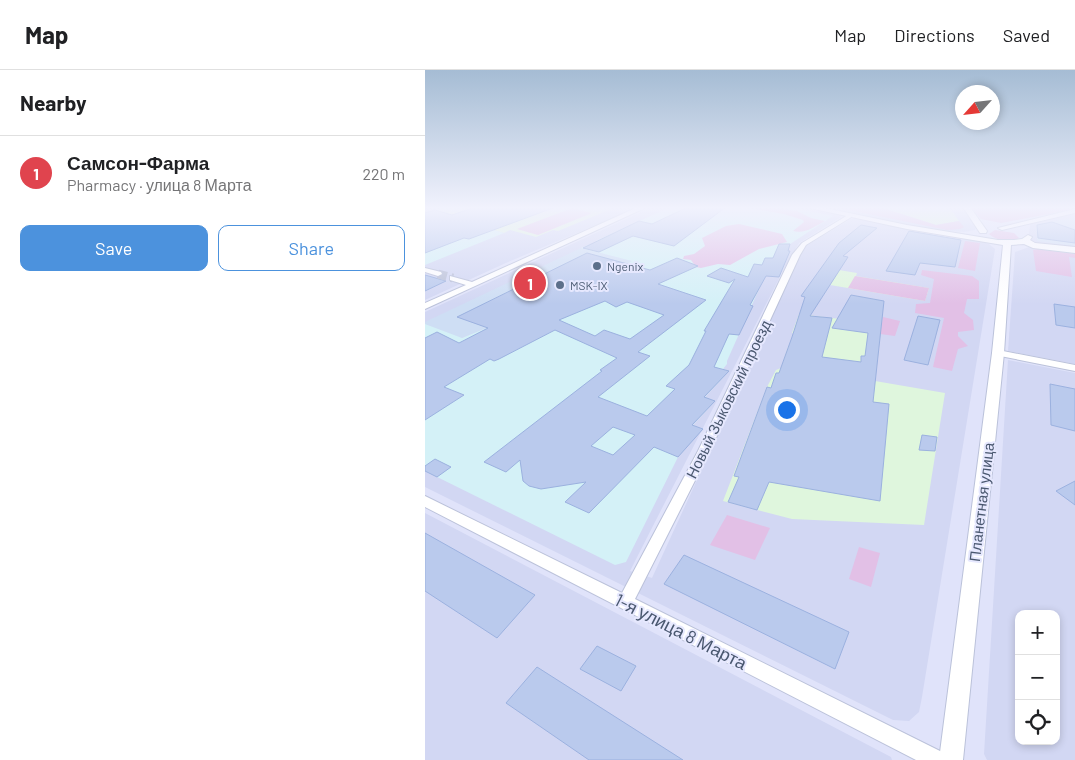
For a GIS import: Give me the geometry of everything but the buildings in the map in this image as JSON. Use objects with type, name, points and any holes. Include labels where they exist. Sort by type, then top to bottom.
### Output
[{"type":"street","points":[[425,306],[572,239]]},
{"type":"street","name":"Новый Зыковский проезд","points":[[625,602],[704,451],[796,255],[804,244],[812,239]]},
{"type":"street","points":[[983,239],[1007,243],[1025,239]]},
{"type":"street","points":[[991,239],[995,241]]},
{"type":"street","points":[[1026,239],[1033,244],[1075,250]]},
{"type":"street","name":"Планетная улица","points":[[951,760],[998,353],[1007,243]]},
{"type":"street","points":[[425,270],[438,274]]},
{"type":"street","points":[[453,278],[472,284]]},
{"type":"street","points":[[998,353],[1075,368]]},
{"type":"street","name":"1-я улица 8 Марта","points":[[425,500],[937,760]]},
{"type":"shaded area","points":[[425,239],[562,239],[508,262],[425,300]]},
{"type":"shaded area","points":[[425,239],[489,239],[425,265]]},
{"type":"shaded area","points":[[582,239],[805,239],[799,243],[785,267],[630,571],[652,578],[804,247],[817,239],[969,239],[989,244],[995,249],[919,712],[909,721],[893,720],[425,487],[425,312]]},
{"type":"shaded area","points":[[600,239],[797,239],[790,244],[779,244],[727,364],[723,369],[729,371],[705,397],[715,401],[693,425],[703,429],[678,457],[626,562],[615,565],[425,471],[425,324],[462,338],[588,286],[632,261],[581,248],[599,242],[596,241]]},
{"type":"shaded area","points":[[702,239],[785,239],[787,242],[759,249],[730,265],[718,264],[701,268],[696,267],[691,260],[683,259],[684,256],[694,254],[705,246]]},
{"type":"shaded area","points":[[998,239],[1015,239],[1008,241]]},
{"type":"shaded area","points":[[1031,239],[1075,239],[1075,248],[1038,244]]},
{"type":"shaded area","points":[[1037,239],[1075,239],[1075,246],[1037,241]]},
{"type":"shaded area","points":[[965,241],[980,243],[975,271],[958,268]]},
{"type":"shaded area","points":[[1029,247],[1075,252],[1075,364],[1008,351],[1015,252]]},
{"type":"shaded area","points":[[581,248],[633,261],[588,286],[461,338],[425,324],[425,322]]},
{"type":"shaded area","points":[[1033,250],[1075,254],[1075,258],[1069,257],[1072,277],[1036,271]]},
{"type":"shaded area","points":[[839,270],[857,273],[856,276],[929,288],[925,301],[830,285]]},
{"type":"shaded area","points":[[922,270],[972,276],[979,281],[979,299],[967,299],[964,313],[973,320],[974,330],[958,332],[958,336],[968,346],[958,349],[952,371],[933,367],[944,318],[915,313],[916,304],[930,303],[934,279],[921,275]]},
{"type":"shaded area","points":[[855,276],[929,288],[925,301],[848,288]]},
{"type":"shaded area","points":[[799,314],[881,324],[875,381],[945,393],[924,525],[792,519],[723,501],[767,387],[776,370],[781,368],[788,347],[794,347],[798,334],[792,333]]},
{"type":"shaded area","points":[[883,317],[900,321],[895,336],[880,334]]},
{"type":"shaded area","points":[[1008,360],[1075,373],[1075,760],[987,760],[984,754]]},
{"type":"shaded area","points":[[425,513],[891,757],[892,760],[425,760]]},
{"type":"shaded area","points":[[727,515],[770,528],[755,560],[710,545]]},
{"type":"shaded area","points":[[859,547],[880,553],[871,587],[849,579]]},
{"type":"tunnel","points":[[438,274],[453,278]]},
{"type":"place","name":"Ngenix","points":[[597,266]]},
{"type":"place","name":"Самсон-Фарма","points":[[530,283]]},
{"type":"place","name":"MSK-IX","points":[[560,285]]}]
